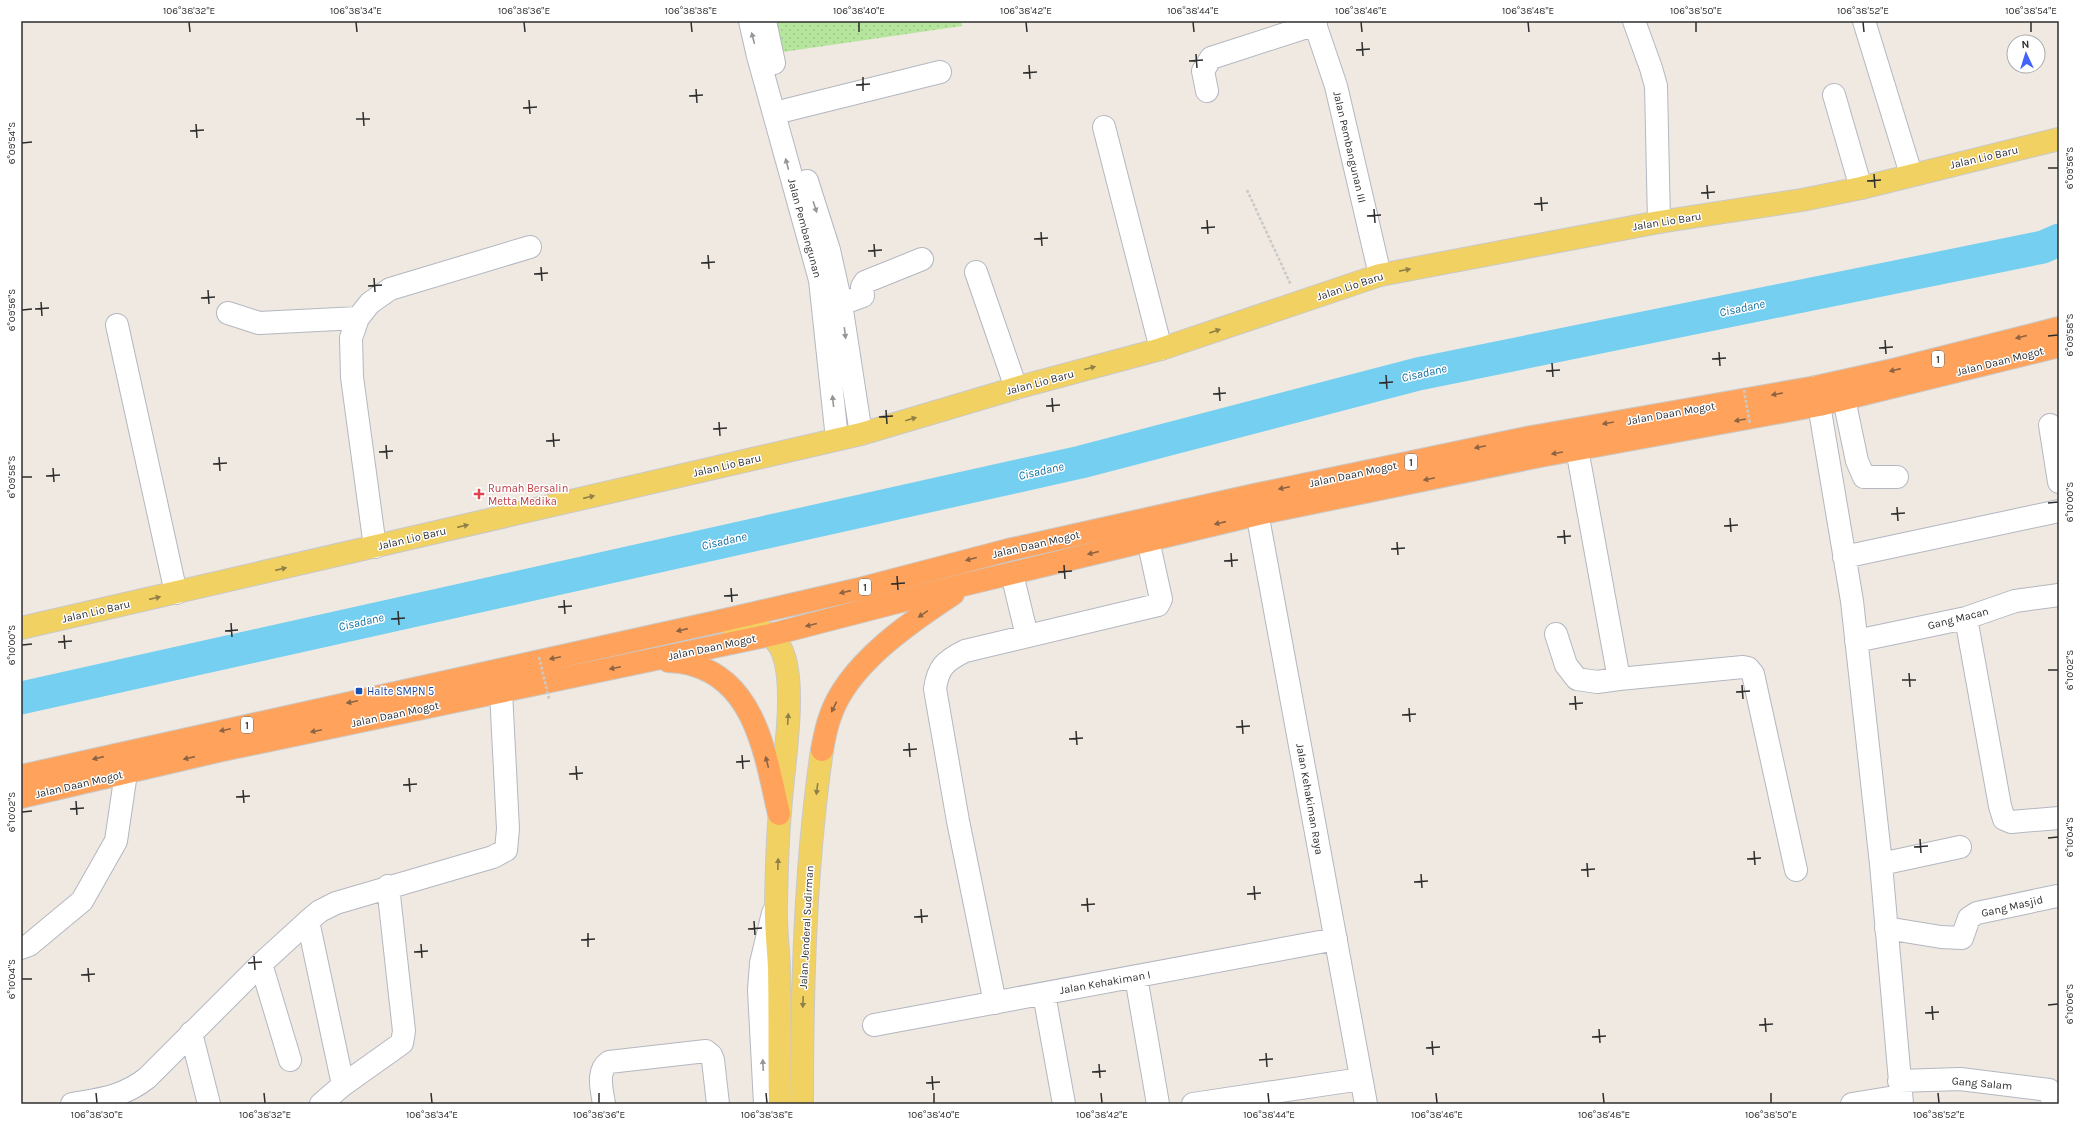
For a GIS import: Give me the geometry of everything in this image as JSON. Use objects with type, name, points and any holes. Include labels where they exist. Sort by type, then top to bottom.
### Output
[{"type":"highway","name":"Jalan Daan Mogot","points":[[21,776],[720,621],[859,589],[1008,550],[1256,504],[1577,449],[1818,396],[1897,370],[2059,328]]},
{"type":"highway","name":"Jalan Daan Mogot","points":[[21,797],[218,751],[770,635],[967,584],[1148,540],[1256,504],[1531,437],[1818,396],[1844,399],[2059,346]]},
{"type":"highway","points":[[822,750],[830,717],[840,696],[853,678],[876,653],[903,628],[967,584]]},
{"type":"highway","points":[[653,659],[692,664],[709,671],[739,696],[753,718],[758,731],[780,814]]},
{"type":"main road","name":"Jalan Lio Baru","points":[[21,628],[860,434],[1016,388],[1161,349],[1380,275],[1659,222],[1802,200],[1861,188],[1911,174],[2059,139]]},
{"type":"main road","name":"Jalan Daan Mogot","points":[[720,621],[744,624],[758,628],[770,635]]},
{"type":"main road","points":[[770,635],[782,650],[789,679],[776,903],[779,968],[780,1104]]},
{"type":"main road","name":"Jalan Jenderal Sudirman","points":[[802,1104],[801,1033],[807,901],[812,827],[822,750]]},
{"type":"street","name":"Jalan Pembangunan","points":[[750,21],[760,64],[820,280],[837,439]]},
{"type":"street","name":"Jalan Pembangunan","points":[[765,21],[774,67],[829,250],[842,304],[860,434]]},
{"type":"street","points":[[1634,21],[1656,86],[1659,222]]},
{"type":"street","points":[[1864,21],[1911,174]]},
{"type":"street","points":[[1207,91],[1203,70],[1211,58],[1315,23]]},
{"type":"street","name":"Jalan Pembangunan III","points":[[1315,23],[1336,86],[1380,275]]},
{"type":"street","points":[[787,110],[940,72]]},
{"type":"street","points":[[1834,95],[1861,188]]},
{"type":"street","points":[[1104,127],[1161,349]]},
{"type":"street","points":[[375,547],[352,377],[352,338],[358,318],[370,303],[390,289],[530,247]]},
{"type":"street","points":[[842,304],[863,296],[862,287],[865,282],[922,259]]},
{"type":"street","points":[[976,272],[1016,388]]},
{"type":"street","points":[[228,313],[259,323],[358,318]]},
{"type":"street","points":[[117,325],[176,593]]},
{"type":"street","points":[[1818,396],[1856,641],[1881,864],[1900,1094],[1852,1104]]},
{"type":"street","points":[[1844,399],[1857,461],[1864,477],[1897,477]]},
{"type":"street","points":[[2050,425],[2059,482]]},
{"type":"street","points":[[1577,449],[1619,680]]},
{"type":"street","name":"Jalan Kehakiman Raya","points":[[1256,504],[1366,1104]]},
{"type":"street","points":[[1844,557],[2059,511]]},
{"type":"street","points":[[995,1003],[958,820],[935,689],[937,675],[940,668],[955,656],[965,651],[1158,605],[1161,599],[1148,540]]},
{"type":"street","points":[[1012,574],[1027,636]]},
{"type":"street","name":"Gang Macan","points":[[1856,641],[1966,618],[2015,602],[2059,595]]},
{"type":"street","points":[[1966,618],[2000,806],[2004,819],[2011,822],[2059,818]]},
{"type":"street","points":[[1556,634],[1566,665],[1577,679],[1597,682],[1743,667],[1748,668],[1753,674],[1796,870]]},
{"type":"street","points":[[72,1104],[118,1096],[134,1088],[147,1078],[261,964],[320,911],[336,903],[388,886],[500,855],[506,850],[508,842],[496,693]]},
{"type":"street","points":[[21,948],[29,945],[82,901],[116,841],[126,773]]},
{"type":"street","points":[[1881,864],[1960,847]]},
{"type":"street","points":[[321,1104],[343,1085],[402,1042],[404,1031],[388,886]]},
{"type":"street","name":"Gang Masjid","points":[[1886,928],[1941,937],[1962,938],[1969,918],[1977,913],[2057,896]]},
{"type":"street","points":[[765,1104],[759,990],[761,963],[776,903]]},
{"type":"street","points":[[308,921],[343,1085]]},
{"type":"street","name":"Jalan Kehakiman I","points":[[874,1025],[1336,939]]},
{"type":"street","points":[[261,964],[290,1060]]},
{"type":"street","points":[[1136,977],[1158,1104]]},
{"type":"street","points":[[1044,994],[1064,1104]]},
{"type":"street","points":[[191,1033],[209,1104]]},
{"type":"street","points":[[604,1104],[600,1072],[604,1065],[609,1062],[706,1051],[711,1055],[713,1060],[718,1104]]},
{"type":"street","points":[[1193,1104],[1361,1079]]},
{"type":"street","name":"Gang Salam","points":[[1900,1094],[1960,1079],[2049,1090],[2054,1104]]},
{"type":"path","points":[[1247,190],[1290,282]]},
{"type":"path","points":[[1744,390],[1750,424]]},
{"type":"path","points":[[539,656],[549,699]]},
{"type":"green space","points":[[743,21],[961,21],[962,26],[748,57]]},
{"type":"waterway","name":"Cisadane","points":[[21,698],[1081,462],[1418,374],[2043,247],[2059,240]]},
{"type":"place","name":"Rumah Bersalin Metta Medika","points":[[479,494]]},
{"type":"place","name":"Halte SMPN 5","points":[[359,691]]}]
